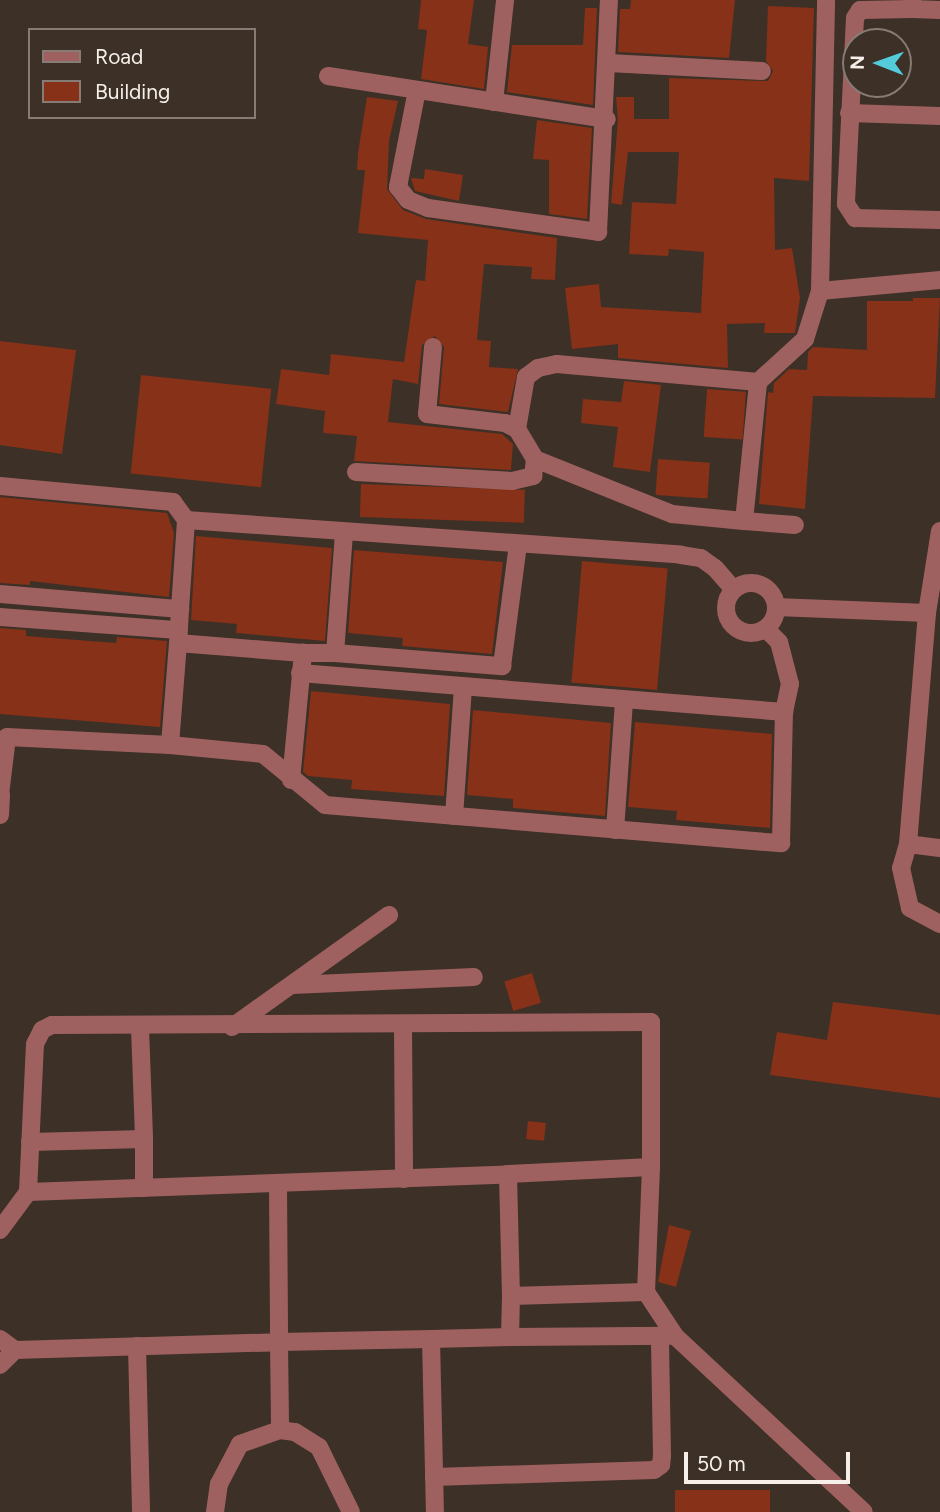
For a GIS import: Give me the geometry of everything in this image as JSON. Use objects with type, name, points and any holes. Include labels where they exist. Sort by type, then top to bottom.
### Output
[{"type":"street","points":[[494,102],[505,0]]},
{"type":"street","points":[[417,90],[398,187],[408,201],[428,208],[598,232],[607,119],[609,0]]},
{"type":"street","points":[[744,521],[758,382],[805,339],[820,291],[826,0]]},
{"type":"street","points":[[940,10],[912,4],[860,10],[855,18],[849,113],[848,211],[855,218],[940,220]]},
{"type":"street","points":[[608,63],[762,71]]},
{"type":"street","points":[[328,76],[607,119]]},
{"type":"street","points":[[849,113],[940,116]]},
{"type":"street","points":[[820,291],[940,280]]},
{"type":"street","points":[[433,347],[427,414],[505,423],[517,429],[535,459],[673,514],[795,525]]},
{"type":"street","points":[[517,429],[526,377],[538,368],[556,364],[758,382]]},
{"type":"street","points":[[356,472],[512,481],[533,476],[535,459]]},
{"type":"street","points":[[0,486],[173,502],[187,520],[170,745]]},
{"type":"street","points":[[187,520],[344,534],[701,558],[733,589]]},
{"type":"street","points":[[940,531],[927,613],[908,844],[901,868],[910,908],[940,924]]},
{"type":"street","points":[[335,653],[344,534]]},
{"type":"street","points":[[0,617],[178,636],[303,653],[502,666],[518,545]]},
{"type":"street","points":[[755,583],[766,587],[776,607],[766,629],[752,634],[737,630],[727,618],[726,603],[733,589],[755,583]]},
{"type":"street","points":[[0,594],[180,609]]},
{"type":"street","points":[[776,607],[927,613]]},
{"type":"street","points":[[0,815],[7,737],[170,745],[263,754],[291,780],[325,805],[781,844],[784,712],[790,684],[787,663],[779,642],[766,629]]},
{"type":"street","points":[[291,780],[303,653]]},
{"type":"street","points":[[300,673],[784,712]]},
{"type":"street","points":[[454,816],[463,686]]},
{"type":"street","points":[[615,830],[624,700]]},
{"type":"street","points":[[908,844],[940,848]]},
{"type":"street","points":[[232,1027],[389,915]]},
{"type":"street","points":[[292,985],[474,977]]},
{"type":"street","points":[[0,1230],[28,1192],[35,1044],[42,1030],[52,1025],[140,1028],[651,1022],[651,1167],[646,1293],[668,1336],[864,1512]]},
{"type":"street","points":[[402,1026],[404,1179]]},
{"type":"street","points":[[140,1028],[144,1188]]},
{"type":"street","points":[[30,1142],[144,1139]]},
{"type":"street","points":[[28,1192],[651,1167]]},
{"type":"street","points":[[508,1174],[510,1337]]},
{"type":"street","points":[[278,1184],[279,1430]]},
{"type":"street","points":[[511,1296],[646,1293]]},
{"type":"street","points":[[0,1339],[15,1350],[510,1337],[668,1336]]},
{"type":"street","points":[[434,1477],[654,1470],[661,1465],[668,1336]]},
{"type":"street","points":[[431,1339],[435,1512]]},
{"type":"street","points":[[137,1346],[141,1512]]},
{"type":"street","points":[[0,1365],[15,1350]]},
{"type":"street","points":[[215,1512],[219,1484],[240,1444],[279,1430],[295,1432],[319,1447],[351,1512]]},
{"type":"building","points":[[421,0],[474,0],[468,44],[488,47],[484,89],[421,79],[427,30],[418,29]]},
{"type":"building","points":[[631,0],[735,0],[729,58],[618,52],[620,9],[630,9]]},
{"type":"building","points":[[768,6],[814,8],[809,181],[774,178],[775,250],[792,248],[800,298],[795,333],[764,333],[765,323],[727,324],[728,368],[618,358],[618,344],[572,349],[565,288],[599,284],[601,307],[701,313],[704,252],[669,249],[668,256],[629,254],[632,202],[676,204],[679,152],[628,152],[622,205],[611,203],[618,120],[616,97],[634,97],[634,119],[669,119],[669,78],[768,81],[773,71],[766,61]]},
{"type":"building","points":[[585,8],[597,8],[593,105],[507,92],[512,45],[583,45]]},
{"type":"building","points":[[367,97],[398,101],[389,141],[387,189],[403,210],[426,219],[557,238],[555,280],[531,279],[532,267],[484,264],[477,340],[491,341],[489,367],[518,369],[508,412],[439,404],[444,347],[435,336],[422,345],[418,384],[393,379],[388,422],[502,434],[513,444],[511,470],[354,461],[357,436],[323,433],[325,411],[276,404],[281,369],[329,375],[331,354],[404,362],[416,280],[425,281],[428,240],[358,233],[365,170],[357,170],[358,153]]},
{"type":"building","points":[[537,120],[592,128],[587,219],[549,214],[549,160],[533,159]]},
{"type":"building","points":[[425,169],[463,175],[459,201],[415,191],[411,178],[424,179]]},
{"type":"building","points":[[913,298],[940,298],[935,398],[813,396],[805,509],[759,504],[768,392],[773,393],[774,383],[789,369],[807,370],[808,352],[813,347],[867,350],[867,301],[913,301]]},
{"type":"building","points":[[0,341],[76,350],[62,454],[0,445]]},
{"type":"building","points":[[141,375],[271,389],[261,487],[131,473]]},
{"type":"building","points":[[624,381],[661,385],[650,472],[613,467],[618,427],[581,423],[583,399],[621,402]]},
{"type":"building","points":[[707,389],[746,392],[743,440],[704,437]]},
{"type":"building","points":[[658,459],[710,463],[707,499],[655,495]]},
{"type":"building","points":[[361,484],[525,490],[524,523],[360,517]]},
{"type":"building","points":[[0,497],[167,513],[174,533],[169,597],[30,581],[30,585],[0,583]]},
{"type":"building","points":[[196,536],[332,548],[325,641],[236,633],[237,624],[191,620]]},
{"type":"building","points":[[354,550],[503,562],[492,654],[402,646],[403,638],[348,633]]},
{"type":"building","points":[[582,561],[668,568],[657,690],[571,683]]},
{"type":"building","points":[[0,628],[26,630],[26,636],[116,643],[117,637],[167,641],[160,727],[0,714]]},
{"type":"building","points":[[311,691],[450,704],[444,796],[351,789],[352,780],[308,776],[303,772]]},
{"type":"building","points":[[473,710],[611,723],[605,816],[513,808],[513,799],[467,795]]},
{"type":"building","points":[[635,722],[772,734],[770,828],[676,820],[677,811],[628,807]]},
{"type":"building","points":[[532,973],[541,1003],[513,1011],[504,981]]},
{"type":"building","points":[[833,1002],[940,1015],[940,1098],[770,1075],[777,1032],[827,1040]]},
{"type":"building","points":[[528,1121],[546,1123],[544,1141],[526,1139]]},
{"type":"building","points":[[669,1225],[691,1231],[676,1287],[658,1282]]},
{"type":"building","points":[[675,1490],[770,1490],[770,1512],[675,1512]]}]
